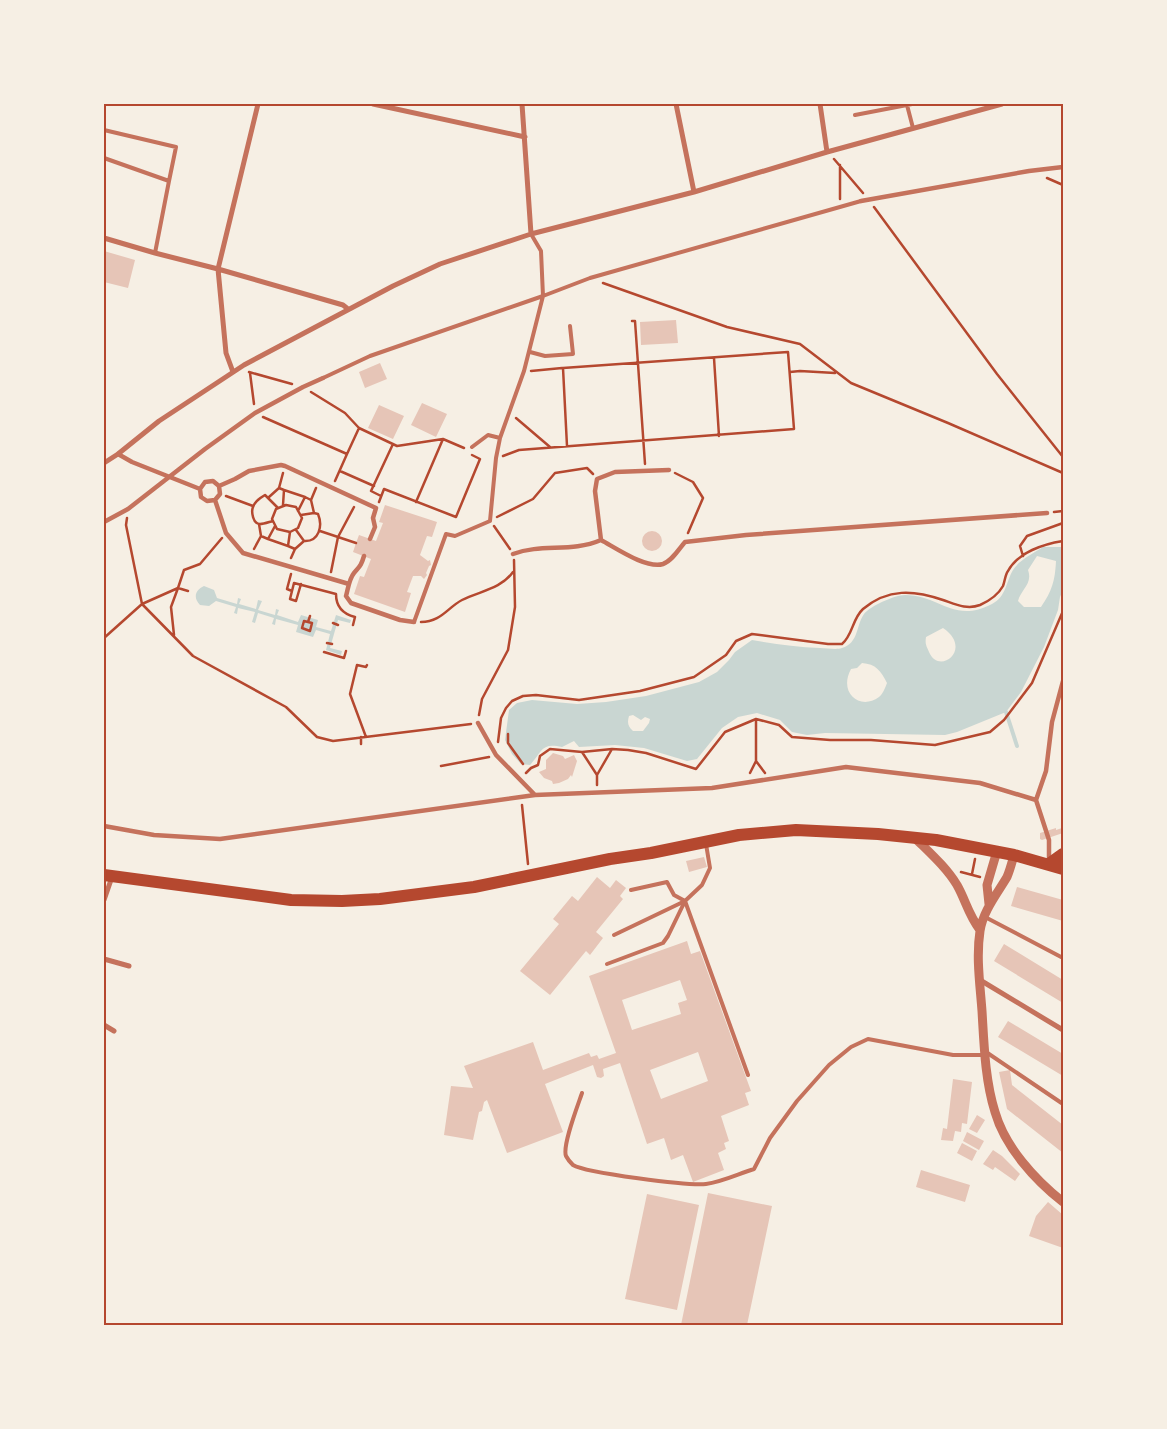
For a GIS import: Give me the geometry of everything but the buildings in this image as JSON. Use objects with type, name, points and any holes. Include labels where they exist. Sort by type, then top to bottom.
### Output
[{"type":"highway","points":[[108,876],[291,900],[342,901],[380,899],[474,887],[610,859],[739,836],[796,830],[878,834],[936,840],[1014,855],[1063,869]]},
{"type":"highway","points":[[1049,864],[1063,854]]},
{"type":"street","points":[[233,372],[226,353],[218,269],[258,104]]},
{"type":"street","points":[[373,104],[525,137]]},
{"type":"street","points":[[522,104],[531,234]]},
{"type":"street","points":[[676,104],[694,192]]},
{"type":"street","points":[[820,104],[826,152]]},
{"type":"street","points":[[104,463],[159,421],[244,365],[440,264],[531,234],[694,192],[826,152],[1002,104]]},
{"type":"street","points":[[861,201],[867,198],[1063,167]]},
{"type":"street","points":[[104,238],[337,304],[348,310]]},
{"type":"street","points":[[104,522],[128,509],[255,413],[324,378]]},
{"type":"street","points":[[118,454],[200,489]]},
{"type":"street","points":[[219,486],[235,480],[249,471],[280,465],[285,466],[376,508],[373,518],[375,527],[370,539]]},
{"type":"street","points":[[601,540],[596,514],[595,491],[597,479],[615,472],[669,470]]},
{"type":"street","points":[[213,481],[219,486],[220,494],[211,502],[204,500],[200,489],[205,482],[213,481]]},
{"type":"street","points":[[215,500],[226,533],[243,553],[349,584]]},
{"type":"street","points":[[513,554],[535,549],[579,547],[601,540],[647,564],[663,564],[675,555],[685,542],[746,535],[1047,513]]},
{"type":"street","points":[[364,556],[360,569],[353,574],[349,584],[346,596],[351,603],[400,620],[414,622]]},
{"type":"street","points":[[1049,864],[1048,840],[1036,800],[1046,771],[1052,722],[1063,681]]},
{"type":"street","points":[[478,723],[496,755],[535,795]]},
{"type":"street","points":[[104,826],[154,835],[220,839],[521,796],[712,788],[846,767],[980,784],[1036,800]]},
{"type":"street","points":[[915,838],[950,874],[970,916],[980,930]]},
{"type":"street","points":[[989,905],[988,885],[997,852]]},
{"type":"street","points":[[1014,855],[1008,875],[989,905],[980,930],[978,957],[989,1086],[995,1114],[1006,1137],[1020,1159],[1063,1202]]},
{"type":"street","points":[[104,900],[108,876]]},
{"type":"street","points":[[104,959],[129,966]]},
{"type":"street","points":[[980,980],[1063,1030]]},
{"type":"street","points":[[104,1025],[114,1030]]},
{"type":"lane","points":[[855,115],[912,104]]},
{"type":"lane","points":[[907,106],[913,128]]},
{"type":"lane","points":[[104,130],[176,147],[154,253]]},
{"type":"lane","points":[[104,158],[169,181]]},
{"type":"lane","points":[[324,378],[370,356],[590,278],[861,201]]},
{"type":"lane","points":[[414,622],[446,534],[455,536],[490,520],[496,458],[500,438],[524,372],[543,296],[541,251],[531,234]]},
{"type":"lane","points":[[530,352],[545,356],[573,354],[570,326]]},
{"type":"lane","points":[[472,447],[488,435],[500,438]]},
{"type":"lane","points":[[607,964],[663,943],[686,901],[702,885],[710,868],[706,842]]},
{"type":"lane","points":[[631,890],[667,882],[674,895],[686,901],[748,1075]]},
{"type":"lane","points":[[614,935],[686,901]]},
{"type":"lane","points":[[984,917],[1063,958]]},
{"type":"lane","points":[[582,1093],[565,1146],[566,1155],[572,1164],[615,1174],[706,1184],[754,1169],[770,1138],[797,1101],[829,1065],[852,1046],[868,1039],[953,1056],[985,1053],[1063,1104]]},
{"type":"path","points":[[826,152],[840,164],[867,198],[997,374],[1063,457]]},
{"type":"path","points":[[840,164],[840,208]]},
{"type":"path","points":[[590,278],[727,327],[800,344],[851,384],[948,423],[1063,473]]},
{"type":"path","points":[[632,321],[635,321],[635,342],[646,470]]},
{"type":"path","points":[[496,458],[519,450],[794,429],[788,352],[524,372]]},
{"type":"path","points":[[714,358],[719,436]]},
{"type":"path","points":[[244,365],[250,372],[303,387],[345,413],[359,428],[397,446],[443,439],[470,451],[470,454],[480,460],[456,517],[384,490],[376,508]]},
{"type":"path","points":[[563,368],[567,446]]},
{"type":"path","points":[[250,372],[255,413],[348,454]]},
{"type":"path","points":[[790,372],[836,373]]},
{"type":"path","points":[[509,412],[550,448]]},
{"type":"path","points":[[333,487],[359,428]]},
{"type":"path","points":[[416,502],[443,439]]},
{"type":"path","points":[[381,496],[372,491],[393,444]]},
{"type":"path","points":[[268,497],[279,488],[285,466]]},
{"type":"path","points":[[128,509],[126,525],[142,604],[193,656],[286,707],[317,737],[333,740],[478,723],[482,698],[508,650],[515,607],[513,554],[490,520],[533,499],[556,473],[587,468],[597,479]]},
{"type":"path","points":[[669,470],[694,482],[702,498],[685,542]]},
{"type":"path","points":[[340,471],[374,486]]},
{"type":"path","points":[[314,513],[312,500],[319,481]]},
{"type":"path","points":[[279,488],[312,500]]},
{"type":"path","points":[[283,505],[284,490]]},
{"type":"path","points":[[220,494],[253,506]]},
{"type":"path","points":[[251,556],[261,536],[259,524],[253,519],[253,506],[265,495],[278,508]]},
{"type":"path","points":[[298,511],[305,497]]},
{"type":"path","points":[[329,578],[338,537],[358,499]]},
{"type":"path","points":[[1063,500],[1063,509]]},
{"type":"path","points":[[283,505],[296,507],[302,518],[296,530],[290,532],[277,529],[275,526],[272,519],[278,508],[283,505]]},
{"type":"path","points":[[292,591],[287,589],[295,549],[304,541],[312,540],[320,530],[318,514],[300,515]]},
{"type":"path","points":[[259,524],[273,521]]},
{"type":"path","points":[[1023,556],[1020,546],[1027,536],[1063,523]]},
{"type":"path","points":[[268,539],[275,526]]},
{"type":"path","points":[[296,530],[304,541]]},
{"type":"path","points":[[320,530],[356,543]]},
{"type":"path","points":[[288,546],[290,532]]},
{"type":"path","points":[[174,636],[171,607],[184,570],[200,564],[226,533]]},
{"type":"path","points":[[261,536],[295,549]]},
{"type":"path","points":[[441,766],[496,755],[501,718],[512,701],[523,696],[536,695],[579,700],[640,691],[694,677],[726,655],[736,641],[752,634],[828,644],[842,644],[849,638],[853,624],[862,610],[880,598],[902,592],[930,596],[963,607],[978,606],[994,598],[1002,587],[1008,571],[1023,556],[1038,547],[1063,541]]},
{"type":"path","points":[[414,622],[437,620],[461,601],[501,584],[514,571]]},
{"type":"path","points":[[301,584],[296,601],[290,599],[294,582],[301,584],[336,594],[336,601],[341,610],[347,615],[355,617],[353,625]]},
{"type":"path","points":[[104,638],[142,604],[178,588],[188,591]]},
{"type":"path","points":[[520,780],[531,768],[538,765],[540,756],[550,749],[582,752],[612,749],[646,753],[696,769],[725,732],[756,719],[779,725],[792,737],[830,740],[871,740],[935,745],[990,732],[1004,720],[1032,683],[1062,621],[1063,611]]},
{"type":"path","points":[[306,632],[310,631],[312,624],[309,619]]},
{"type":"path","points":[[324,652],[344,658],[346,651]]},
{"type":"path","points":[[366,737],[350,694],[357,665],[367,665]]},
{"type":"path","points":[[756,719],[756,761],[770,780]]},
{"type":"path","points":[[508,734],[508,743],[523,764]]},
{"type":"path","points":[[361,737],[362,744]]},
{"type":"path","points":[[597,792],[597,775],[612,749]]},
{"type":"path","points":[[582,752],[597,775]]},
{"type":"path","points":[[521,796],[528,865]]},
{"type":"shaded area","points":[[1043,547],[1063,547],[1063,590],[1058,610],[1044,647],[1021,692],[1006,712],[957,732],[945,735],[825,733],[807,735],[792,732],[780,720],[757,713],[738,717],[722,728],[697,759],[687,761],[644,748],[615,745],[579,747],[574,741],[562,747],[546,747],[530,765],[521,764],[512,754],[505,740],[509,710],[517,703],[532,700],[577,704],[606,702],[646,696],[699,682],[717,672],[735,652],[752,640],[803,647],[842,648],[847,646],[854,638],[861,618],[867,611],[877,604],[895,597],[905,595],[917,596],[957,610],[967,611],[992,604],[1003,593],[1016,566]],"holes":[[[1037,556],[1056,561],[1052,586],[1041,607],[1024,607],[1018,601],[1028,583],[1028,570]],[[943,628],[952,636],[955,651],[946,660],[934,659],[926,646],[926,637]],[[862,663],[874,667],[880,672],[887,683],[879,697],[872,701],[858,701],[849,692],[848,678],[851,669],[857,668]],[[633,715],[641,720],[645,717],[650,719],[643,731],[633,731],[628,724],[629,716]]]},
{"type":"shaded area","points":[[204,586],[214,590],[217,598],[237,604],[238,598],[241,599],[239,604],[256,609],[258,600],[262,601],[258,610],[275,615],[276,609],[279,610],[277,615],[298,622],[301,615],[318,620],[316,627],[331,631],[336,615],[351,620],[350,623],[338,620],[330,648],[342,651],[341,655],[326,650],[330,634],[316,630],[313,637],[296,632],[298,625],[276,619],[275,625],[272,624],[274,618],[258,613],[255,623],[252,622],[255,612],[238,608],[237,614],[234,613],[236,607],[216,601],[209,606],[200,605],[196,600],[196,594]]},
{"type":"waterway","points":[[1006,712],[1017,746]]}]
